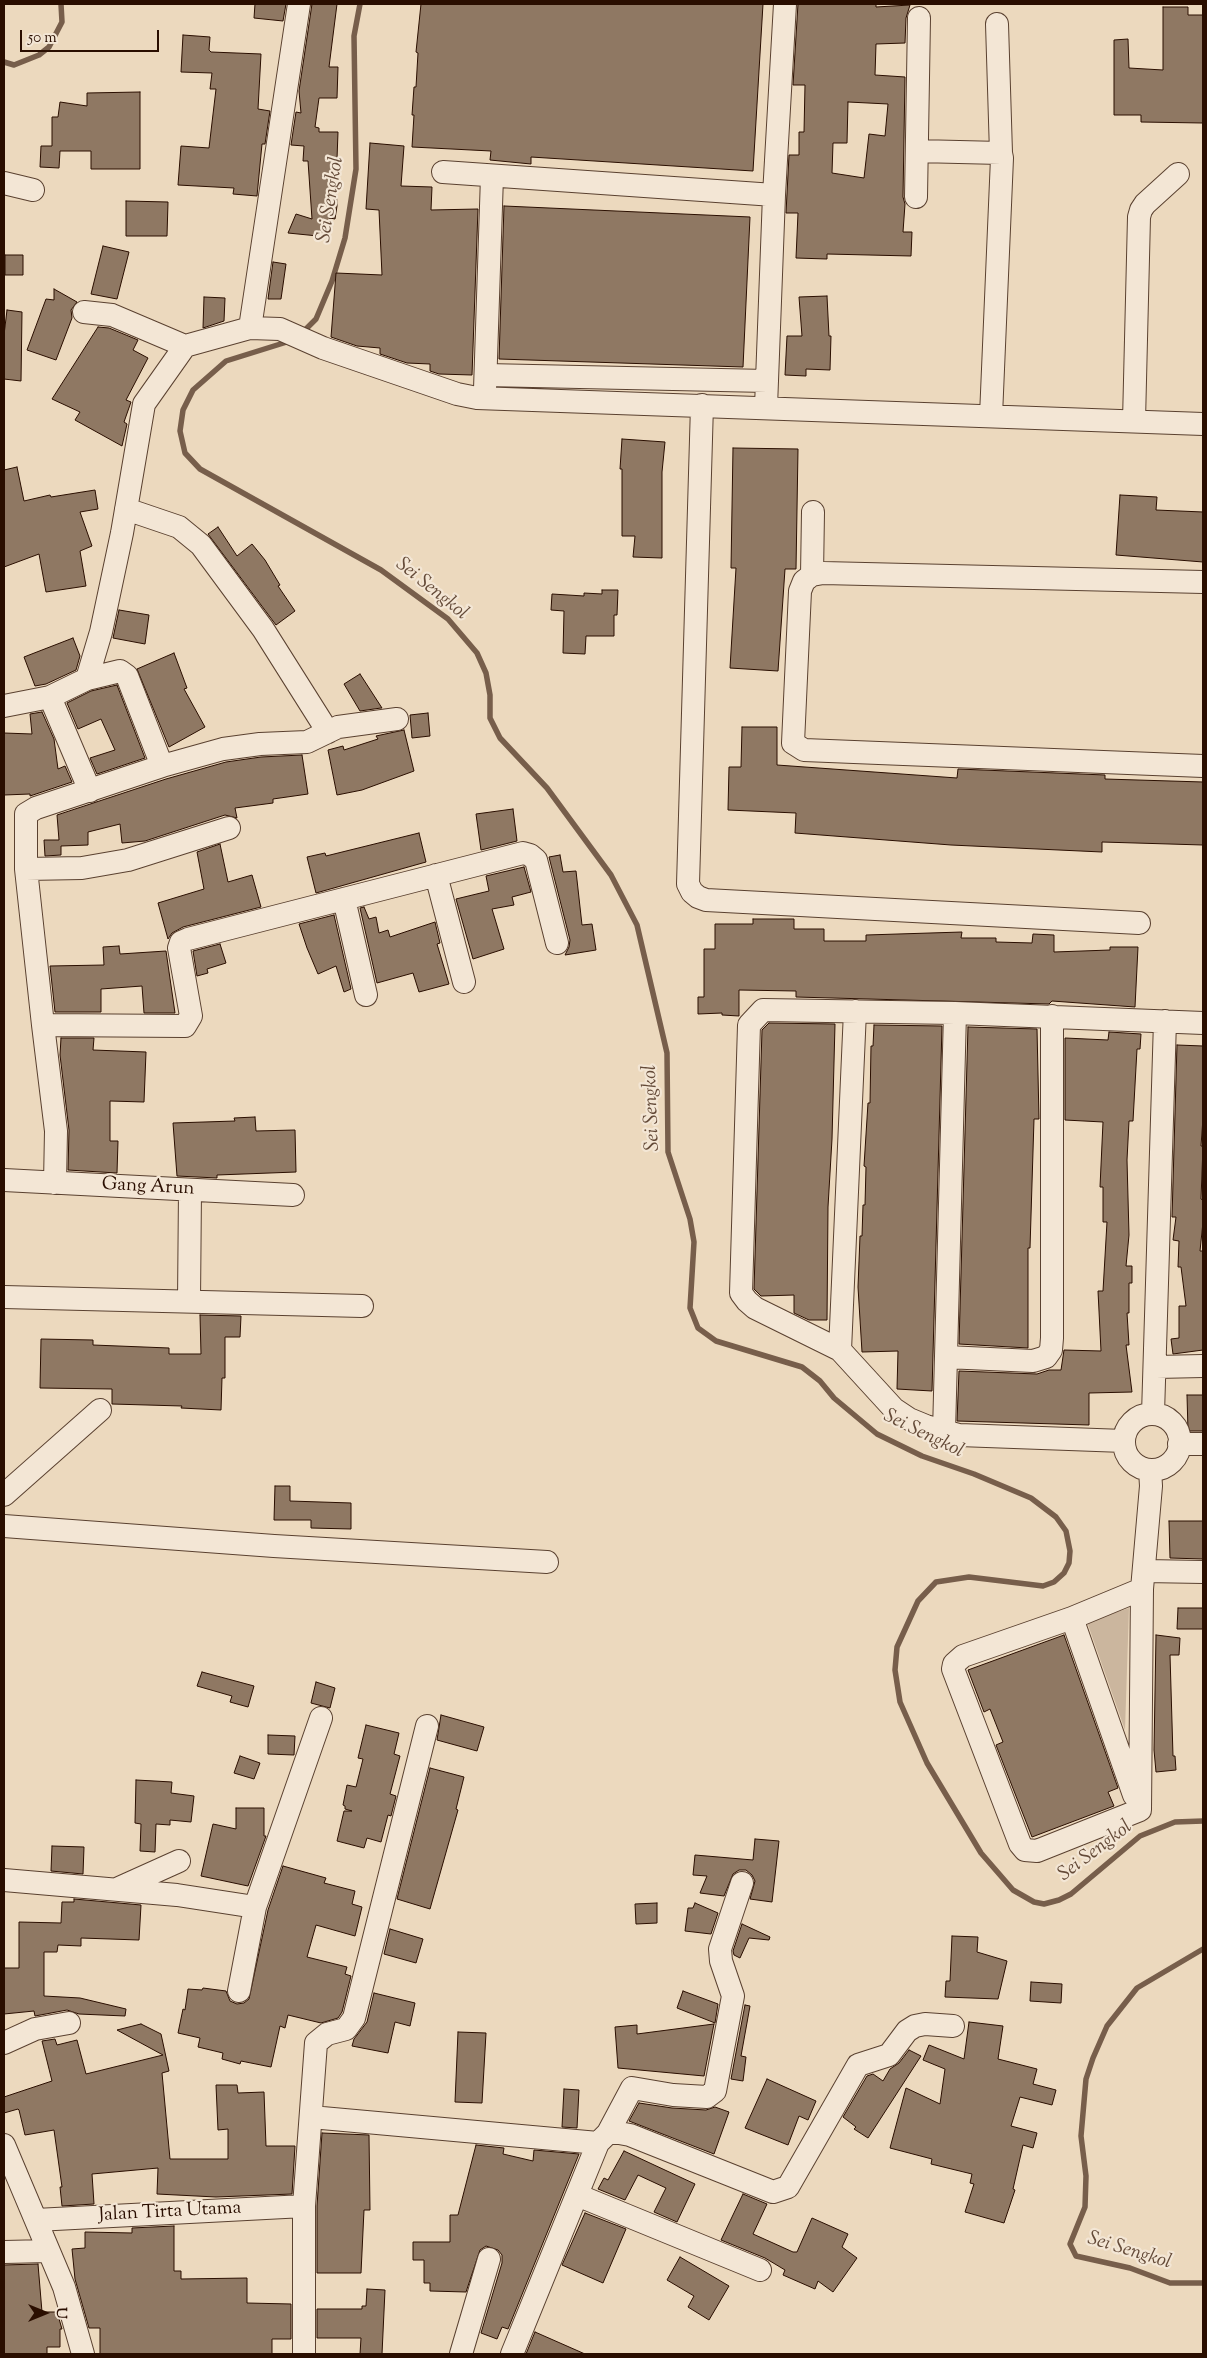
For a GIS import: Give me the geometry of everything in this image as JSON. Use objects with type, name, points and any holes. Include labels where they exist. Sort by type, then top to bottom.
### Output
[{"type":"street","points":[[250,328],[299,4]]},
{"type":"street","points":[[766,407],[774,195],[785,4]]},
{"type":"street","points":[[916,197],[919,18]]},
{"type":"street","points":[[991,416],[1003,164],[1001,153],[997,24]]},
{"type":"street","points":[[918,151],[1001,153]]},
{"type":"street","points":[[443,172],[774,195]]},
{"type":"street","points":[[1134,421],[1140,210],[1178,174]]},
{"type":"street","points":[[485,398],[492,176]]},
{"type":"street","points":[[4,183],[33,190]]},
{"type":"street","points":[[84,312],[112,316],[186,346],[250,328],[274,328],[288,332],[322,348],[457,394],[485,398],[1203,424]]},
{"type":"street","points":[[88,679],[101,632],[126,509],[144,404],[186,346]]},
{"type":"street","points":[[486,375],[766,381]]},
{"type":"street","points":[[702,405],[688,884],[692,892],[706,900],[1139,923]]},
{"type":"street","points":[[126,509],[179,528],[201,546],[263,629],[328,732]]},
{"type":"street","points":[[812,575],[813,512]]},
{"type":"street","points":[[1203,582],[823,573],[812,575],[804,581],[800,591],[793,743],[800,749],[1203,766]]},
{"type":"street","points":[[4,706],[50,697],[88,679],[120,671],[127,676],[162,766]]},
{"type":"street","points":[[50,697],[90,791]]},
{"type":"street","points":[[55,1183],[56,1130],[26,869],[26,814],[36,808],[162,766],[223,750],[260,744],[306,742],[338,728],[397,719]]},
{"type":"street","points":[[26,869],[82,868],[128,860],[229,828]]},
{"type":"street","points":[[43,1025],[184,1026],[191,1016],[179,948],[181,942],[523,853],[530,855],[536,860],[557,943]]},
{"type":"street","points":[[436,875],[464,982]]},
{"type":"street","points":[[344,899],[366,995]]},
{"type":"street","points":[[1124,1441],[959,1435],[944,1432],[908,1419],[894,1409],[840,1350],[754,1308],[741,1293],[749,1025],[763,1010],[955,1013],[1203,1023]]},
{"type":"street","points":[[840,1350],[855,1011]]},
{"type":"street","points":[[944,1432],[955,1013]]},
{"type":"street","points":[[946,1357],[1033,1360],[1046,1357],[1051,1350],[1052,1016]]},
{"type":"street","points":[[1154,1414],[1165,1021]]},
{"type":"street","name":"Gang Arun","points":[[4,1180],[293,1195]]},
{"type":"street","points":[[188,1301],[190,1190]]},
{"type":"street","points":[[4,1297],[362,1306]]},
{"type":"street","points":[[1156,1367],[1203,1366]]},
{"type":"street","points":[[4,1495],[100,1410]]},
{"type":"street","points":[[1154,1414],[1170,1420],[1179,1435],[1179,1444],[1173,1460],[1159,1470],[1150,1470],[1134,1464],[1124,1450],[1124,1441],[1130,1425],[1144,1415],[1154,1414]]},
{"type":"street","points":[[1179,1444],[1203,1444]]},
{"type":"street","points":[[1140,1810],[1144,1580],[1151,1486],[1150,1470]]},
{"type":"street","points":[[4,1526],[284,1547],[547,1562]]},
{"type":"street","points":[[1140,1810],[1037,1851],[1025,1850],[1020,1844],[953,1670],[954,1664],[963,1656],[1072,1618],[1144,1580],[1203,1572]]},
{"type":"street","points":[[1072,1618],[1140,1810]]},
{"type":"street","points":[[239,1991],[255,1908],[321,1718]]},
{"type":"street","points":[[304,2354],[304,2206],[316,2043],[327,2034],[346,2028],[354,2018],[427,1726]]},
{"type":"street","points":[[116,1890],[179,1861]]},
{"type":"street","points":[[4,1880],[176,1895],[255,1908]]},
{"type":"street","points":[[512,2354],[577,2195],[603,2138],[632,2088],[673,2095],[707,2097],[715,2091],[733,1996],[721,1961],[720,1949],[742,1883]]},
{"type":"street","points":[[4,2043],[35,2030],[69,2023]]},
{"type":"street","points":[[312,2117],[603,2138],[630,2135],[773,2192],[788,2187],[858,2065],[889,2055],[907,2031],[915,2026],[925,2024],[953,2026]]},
{"type":"street","points":[[4,2145],[64,2287],[83,2354]]},
{"type":"street","points":[[577,2195],[760,2270]]},
{"type":"street","name":"Jalan Tirta Utama","points":[[36,2220],[304,2206]]},
{"type":"street","points":[[4,2252],[48,2251]]},
{"type":"street","points":[[461,2354],[489,2259]]},
{"type":"shaded area","points":[[1129,1608],[1125,1730],[1087,1622]]},
{"type":"building","points":[[255,4],[286,4],[283,21],[254,18]]},
{"type":"building","points":[[312,4],[337,4],[329,67],[338,67],[337,98],[319,98],[315,127],[319,128],[319,132],[338,132],[337,206],[335,219],[330,218],[328,237],[288,233],[296,214],[312,219],[308,161],[303,161],[304,146],[291,145],[296,112],[301,113],[299,91]]},
{"type":"building","points":[[421,4],[763,4],[753,171],[531,157],[531,164],[490,160],[491,151],[412,147],[414,115],[412,115],[414,87],[416,87],[418,53],[416,52]]},
{"type":"building","points":[[798,4],[876,4],[876,7],[910,5],[906,18],[905,43],[876,44],[875,75],[905,77],[903,197],[905,204],[903,232],[912,232],[911,256],[827,254],[827,259],[796,258],[798,213],[786,213],[789,155],[799,155],[799,132],[804,132],[805,85],[793,85]],"holes":[[[848,102],[888,104],[885,136],[869,134],[864,178],[832,173],[833,143],[847,143]]]},
{"type":"building","points":[[1163,7],[1188,7],[1188,15],[1203,15],[1203,123],[1141,122],[1141,115],[1114,115],[1114,40],[1128,39],[1129,68],[1163,70]]},
{"type":"building","points":[[183,35],[210,37],[209,50],[211,52],[261,54],[258,109],[270,111],[265,144],[262,144],[257,196],[233,194],[234,188],[178,185],[181,146],[209,148],[216,89],[210,89],[212,73],[181,72]]},
{"type":"building","points":[[140,92],[140,169],[91,169],[91,151],[60,151],[59,168],[40,167],[41,146],[52,146],[52,117],[58,117],[60,102],[87,106],[87,93]]},
{"type":"building","points":[[370,143],[404,146],[401,186],[432,187],[431,210],[478,209],[472,375],[439,374],[430,371],[430,364],[407,363],[380,354],[380,348],[357,346],[331,337],[336,273],[382,275],[379,210],[366,209]]},
{"type":"building","points":[[126,201],[168,202],[167,236],[126,236]]},
{"type":"building","points":[[504,206],[750,217],[743,367],[499,359]]},
{"type":"building","points":[[103,246],[129,252],[117,299],[91,294]]},
{"type":"building","points":[[5,255],[23,255],[23,275],[5,275]]},
{"type":"building","points":[[273,262],[286,264],[281,299],[268,299]]},
{"type":"building","points":[[54,289],[77,302],[71,310],[72,318],[56,360],[27,350],[46,299],[54,300]]},
{"type":"building","points":[[827,296],[829,336],[831,336],[830,370],[806,369],[806,376],[785,375],[787,336],[802,336],[799,297]]},
{"type":"building","points":[[204,297],[225,298],[224,321],[203,328]]},
{"type":"building","points":[[7,310],[22,312],[21,381],[4,379],[4,335]]},
{"type":"building","points":[[98,327],[109,328],[138,340],[133,350],[148,358],[126,400],[131,402],[124,422],[127,424],[122,446],[75,420],[80,412],[52,399]]},
{"type":"building","points":[[622,439],[665,442],[662,472],[662,558],[633,557],[635,536],[622,536],[622,469],[620,469]]},
{"type":"building","points":[[733,448],[798,449],[796,569],[785,569],[778,671],[730,668],[736,568],[731,568]]},
{"type":"building","points":[[17,467],[24,501],[50,495],[51,497],[95,490],[98,509],[80,512],[92,546],[80,551],[86,586],[46,592],[39,554],[4,567],[4,470]]},
{"type":"building","points":[[1120,495],[1157,497],[1156,510],[1203,512],[1203,562],[1116,555]]},
{"type":"building","points":[[218,527],[237,556],[252,544],[265,560],[280,585],[278,586],[295,611],[276,625],[208,534]]},
{"type":"building","points":[[602,590],[618,590],[617,615],[614,615],[614,636],[586,636],[585,654],[563,653],[564,611],[551,610],[552,594],[584,596],[584,593],[602,594]]},
{"type":"building","points":[[119,610],[149,615],[145,644],[113,638]]},
{"type":"building","points":[[73,638],[80,656],[76,670],[46,684],[35,686],[24,657]]},
{"type":"building","points":[[174,653],[187,688],[184,689],[205,727],[169,747],[137,669]]},
{"type":"building","points":[[360,674],[382,708],[360,711],[344,684]]},
{"type":"building","points":[[117,685],[145,758],[97,774],[90,758],[115,750],[101,719],[78,729],[67,703],[91,691]]},
{"type":"building","points":[[42,712],[54,739],[58,769],[65,766],[72,782],[30,796],[30,794],[4,795],[4,733],[32,734],[30,714]]},
{"type":"building","points":[[428,713],[430,736],[412,738],[410,715]]},
{"type":"building","points":[[742,727],[777,727],[777,765],[957,778],[958,769],[1105,775],[1105,779],[1203,782],[1203,845],[1102,842],[1102,852],[951,845],[795,833],[796,813],[728,810],[729,767],[741,767]]},
{"type":"building","points":[[404,730],[414,771],[362,790],[337,795],[328,750],[343,746],[344,750],[378,739],[376,736]]},
{"type":"building","points":[[302,755],[308,794],[273,799],[273,803],[235,808],[237,818],[225,815],[145,841],[122,843],[120,824],[88,832],[88,845],[61,846],[61,855],[45,856],[44,840],[59,840],[57,815],[166,779],[226,762],[261,757]]},
{"type":"building","points":[[513,809],[517,841],[481,850],[476,814]]},
{"type":"building","points":[[419,833],[426,862],[316,893],[307,857],[325,853],[326,856]]},
{"type":"building","points":[[220,844],[228,882],[252,875],[261,907],[183,927],[172,933],[168,939],[158,903],[204,889],[197,852]]},
{"type":"building","points":[[560,855],[563,872],[576,871],[582,925],[592,924],[596,950],[565,955],[570,940],[549,857]]},
{"type":"building","points":[[524,867],[531,892],[512,897],[514,905],[492,909],[504,949],[473,959],[456,899],[489,891],[486,876]]},
{"type":"building","points":[[364,907],[369,919],[376,917],[379,933],[388,930],[390,937],[435,922],[440,943],[437,944],[449,984],[419,992],[413,973],[377,983],[360,908]]},
{"type":"building","points":[[334,915],[351,989],[344,992],[336,966],[318,974],[299,924]]},
{"type":"building","points":[[753,919],[794,919],[794,929],[824,929],[824,941],[866,941],[866,935],[962,932],[961,938],[996,938],[996,942],[1032,943],[1033,934],[1054,935],[1054,952],[1110,950],[1110,947],[1138,947],[1135,1007],[1052,1001],[1049,1004],[796,997],[796,991],[739,990],[739,1016],[722,1015],[722,1013],[698,1014],[698,997],[704,997],[704,949],[715,949],[715,924],[753,924]]},
{"type":"building","points":[[220,944],[226,963],[207,969],[208,973],[197,976],[193,951]]},
{"type":"building","points":[[119,946],[120,954],[166,951],[175,1013],[144,1013],[142,986],[101,989],[101,1012],[55,1012],[50,966],[104,965],[103,947]]},
{"type":"building","points":[[769,1023],[835,1024],[828,1207],[827,1320],[809,1320],[794,1313],[794,1295],[761,1296],[754,1289],[762,1030]]},
{"type":"building","points":[[874,1025],[942,1026],[932,1391],[897,1389],[898,1351],[862,1352],[858,1287],[860,1236],[862,1236],[863,1205],[865,1205],[866,1167],[864,1166],[868,1103],[870,1103],[871,1046],[873,1046]]},
{"type":"building","points":[[968,1027],[1037,1029],[1039,1119],[1034,1119],[1030,1248],[1028,1248],[1028,1348],[959,1344]]},
{"type":"building","points":[[1109,1032],[1141,1034],[1140,1049],[1137,1049],[1133,1121],[1129,1121],[1127,1160],[1129,1235],[1126,1266],[1132,1266],[1132,1283],[1129,1283],[1129,1313],[1127,1313],[1129,1345],[1126,1345],[1132,1392],[1089,1393],[1089,1425],[957,1421],[959,1371],[1037,1374],[1049,1370],[1061,1370],[1064,1350],[1101,1351],[1098,1291],[1103,1291],[1107,1222],[1103,1222],[1103,1187],[1100,1187],[1103,1122],[1065,1120],[1065,1038],[1108,1040]]},
{"type":"building","points":[[61,1038],[94,1038],[93,1050],[146,1052],[144,1102],[110,1101],[110,1141],[118,1141],[117,1173],[68,1170],[69,1130],[60,1055]]},
{"type":"building","points":[[1177,1045],[1203,1046],[1201,1199],[1203,1200],[1203,1222],[1200,1251],[1203,1251],[1203,1350],[1173,1354],[1171,1339],[1179,1338],[1179,1306],[1186,1306],[1181,1267],[1178,1267],[1179,1241],[1173,1240],[1176,1217],[1172,1217]]},
{"type":"building","points":[[255,1117],[256,1131],[295,1130],[296,1172],[217,1175],[217,1178],[177,1176],[173,1123],[235,1121],[234,1118]]},
{"type":"building","points":[[200,1315],[241,1316],[240,1337],[225,1337],[225,1378],[222,1378],[221,1410],[181,1408],[182,1406],[112,1404],[112,1389],[40,1388],[41,1339],[93,1340],[93,1345],[169,1348],[169,1354],[201,1354]]},
{"type":"building","points":[[1187,1395],[1203,1395],[1203,1431],[1188,1431]]},
{"type":"building","points":[[275,1486],[290,1486],[290,1501],[351,1503],[351,1529],[311,1528],[311,1520],[274,1520]]},
{"type":"building","points":[[1169,1521],[1203,1521],[1203,1559],[1170,1558]]},
{"type":"building","points":[[1178,1608],[1203,1608],[1203,1629],[1177,1629]]},
{"type":"building","points":[[1064,1635],[1118,1788],[1108,1792],[1114,1806],[1032,1837],[996,1745],[1003,1742],[990,1709],[984,1712],[968,1670]]},
{"type":"building","points":[[1156,1635],[1180,1638],[1179,1655],[1170,1655],[1173,1756],[1175,1756],[1176,1770],[1156,1772],[1154,1750]]},
{"type":"building","points":[[202,1672],[254,1686],[248,1707],[230,1702],[232,1696],[197,1686]]},
{"type":"building","points":[[316,1682],[335,1688],[330,1708],[311,1703]]},
{"type":"building","points":[[441,1715],[484,1727],[477,1751],[437,1740]]},
{"type":"building","points":[[366,1725],[399,1733],[394,1754],[400,1756],[390,1794],[396,1796],[391,1816],[388,1815],[381,1842],[367,1838],[364,1848],[337,1841],[344,1811],[352,1811],[345,1809],[343,1805],[347,1785],[356,1787],[363,1759],[358,1758]]},
{"type":"building","points":[[268,1735],[295,1736],[294,1755],[268,1754]]},
{"type":"building","points":[[240,1756],[260,1763],[254,1779],[234,1773]]},
{"type":"building","points":[[430,1768],[464,1777],[456,1809],[458,1810],[430,1909],[397,1899]]},
{"type":"building","points":[[136,1780],[172,1782],[171,1793],[194,1796],[191,1822],[170,1820],[170,1825],[156,1824],[155,1852],[140,1851],[141,1824],[135,1823]]},
{"type":"building","points":[[236,1808],[264,1808],[264,1836],[266,1836],[248,1886],[201,1876],[213,1824],[236,1829]]},
{"type":"building","points":[[755,1839],[779,1841],[772,1902],[750,1899],[755,1881],[746,1870],[739,1870],[733,1874],[724,1896],[700,1893],[707,1876],[693,1875],[695,1855],[753,1860]]},
{"type":"building","points":[[52,1846],[84,1847],[83,1874],[51,1871]]},
{"type":"building","points":[[283,1866],[326,1878],[324,1883],[355,1891],[352,1904],[362,1907],[355,1936],[316,1925],[307,1957],[347,1967],[345,1974],[351,1976],[342,2012],[338,2018],[321,2023],[288,2015],[285,2028],[280,2026],[271,2067],[241,2061],[240,2064],[222,2059],[223,2053],[198,2047],[200,2038],[178,2033],[183,2009],[185,2010],[188,1989],[202,1990],[203,1988],[226,1991],[230,2001],[237,2004],[244,2003],[249,1999],[268,1910]]},
{"type":"building","points":[[74,1899],[141,1905],[139,1940],[81,1938],[81,1946],[58,1945],[57,1952],[44,1952],[44,1996],[80,1998],[126,2009],[125,2016],[79,2014],[67,2010],[35,2016],[34,2011],[4,2014],[4,1968],[19,1968],[19,1922],[61,1923],[62,1902],[74,1902]]},
{"type":"building","points":[[657,1903],[657,1923],[636,1924],[635,1904]]},
{"type":"building","points":[[695,1903],[718,1913],[711,1934],[685,1931],[688,1908],[693,1908]]},
{"type":"building","points":[[742,1924],[770,1937],[769,1940],[749,1938],[740,1958],[734,1955],[733,1951]]},
{"type":"building","points":[[390,1929],[423,1939],[416,1963],[384,1954]]},
{"type":"building","points":[[952,1936],[978,1937],[977,1952],[1007,1961],[998,1999],[945,1997],[946,1981],[950,1981]]},
{"type":"building","points":[[1031,1982],[1062,1984],[1061,2003],[1030,2001]]},
{"type":"building","points":[[683,1991],[718,2004],[715,2023],[677,2008]]},
{"type":"building","points":[[374,1993],[415,2003],[410,2026],[395,2022],[388,2053],[352,2046],[354,2039],[367,2022]]},
{"type":"building","points":[[745,2005],[750,2006],[741,2056],[746,2057],[743,2081],[731,2079]]},
{"type":"building","points":[[969,2022],[1003,2026],[998,2059],[1037,2069],[1033,2084],[1056,2090],[1052,2105],[1020,2097],[1011,2126],[1037,2133],[1033,2148],[1023,2145],[1013,2189],[1015,2190],[1004,2223],[965,2212],[974,2184],[970,2183],[972,2174],[931,2164],[932,2159],[890,2148],[906,2088],[940,2104],[945,2069],[923,2060],[929,2045],[964,2059]]},
{"type":"building","points":[[141,2024],[161,2034],[169,2071],[162,2073],[170,2159],[228,2159],[228,2129],[218,2130],[216,2085],[237,2085],[238,2093],[264,2092],[266,2146],[295,2146],[292,2194],[216,2197],[157,2194],[158,2168],[92,2174],[94,2204],[62,2206],[60,2187],[62,2187],[54,2130],[25,2135],[19,2110],[4,2113],[4,2097],[52,2081],[42,2041],[55,2039],[57,2045],[77,2040],[86,2074],[163,2055],[117,2030]]},
{"type":"building","points":[[714,2024],[704,2076],[618,2068],[615,2027],[637,2025],[637,2034]]},
{"type":"building","points":[[458,2032],[486,2033],[482,2103],[455,2102]]},
{"type":"building","points":[[909,2050],[921,2056],[868,2138],[854,2129],[856,2127],[843,2117],[867,2076],[873,2074],[883,2081],[890,2069],[899,2063]]},
{"type":"building","points":[[767,2079],[816,2101],[808,2120],[799,2116],[788,2145],[745,2128]]},
{"type":"building","points":[[564,2089],[579,2090],[577,2128],[562,2127]]},
{"type":"building","points":[[639,2103],[672,2108],[706,2110],[715,2107],[729,2112],[714,2154],[629,2121]]},
{"type":"building","points":[[322,2133],[369,2135],[370,2210],[364,2210],[361,2273],[317,2273],[317,2206]]},
{"type":"building","points":[[476,2145],[504,2148],[503,2154],[533,2161],[534,2150],[579,2154],[508,2329],[502,2327],[497,2339],[481,2333],[502,2263],[502,2255],[498,2250],[486,2246],[480,2250],[466,2292],[430,2291],[430,2283],[424,2283],[424,2260],[413,2260],[413,2242],[450,2242],[450,2215],[458,2215]]},
{"type":"building","points":[[624,2151],[695,2184],[677,2222],[654,2212],[666,2188],[638,2175],[625,2200],[598,2189],[604,2178],[608,2180]]},
{"type":"building","points":[[743,2194],[767,2204],[753,2234],[793,2252],[797,2252],[812,2218],[848,2234],[842,2247],[857,2258],[833,2292],[818,2281],[815,2289],[783,2275],[785,2270],[765,2258],[721,2240]]},
{"type":"building","points":[[585,2213],[626,2229],[603,2283],[562,2265]]},
{"type":"building","points":[[174,2226],[174,2271],[181,2271],[181,2279],[247,2278],[247,2303],[291,2304],[291,2339],[272,2339],[272,2354],[100,2354],[100,2328],[89,2328],[75,2279],[72,2249],[85,2248],[85,2232],[132,2233],[132,2228]]},
{"type":"building","points":[[680,2257],[729,2286],[709,2320],[688,2307],[694,2296],[667,2280]]},
{"type":"building","points":[[38,2264],[42,2312],[57,2312],[62,2329],[60,2329],[60,2347],[47,2347],[47,2354],[4,2354],[4,2265]]},
{"type":"building","points":[[367,2289],[385,2290],[382,2354],[360,2354],[361,2338],[317,2338],[317,2309],[362,2309],[362,2306],[366,2306]]},
{"type":"building","points":[[535,2332],[585,2354],[526,2354]]},
{"type":"waterway","name":"Sei Sengkol","points":[[4,62],[14,65],[39,55],[49,47],[62,22],[61,4]]},
{"type":"waterway","name":"Sei Sengkol","points":[[301,334],[316,319],[332,281],[345,238],[356,169],[354,36],[360,4]]},
{"type":"waterway","name":"Sei Sengkol","points":[[290,341],[226,361],[193,390],[183,410],[180,431],[185,453],[200,469],[381,570],[448,619],[477,653],[486,673],[490,695],[490,718],[500,738],[547,788],[611,875],[637,925],[667,1053],[668,1152],[690,1219],[694,1242],[690,1308],[698,1328],[716,1341],[802,1367],[820,1381],[834,1398],[877,1434],[922,1456],[974,1474],[1031,1498],[1056,1517],[1066,1531],[1070,1551],[1069,1563],[1064,1573],[1054,1582],[1043,1586],[969,1577],[936,1582],[918,1601],[897,1647],[895,1670],[900,1702],[927,1763],[981,1853],[1013,1890],[1034,1902],[1044,1904],[1071,1894],[1140,1836],[1175,1822],[1203,1821]]},
{"type":"waterway","name":"Sei Sengkol","points":[[1203,1949],[1137,1988],[1107,2026],[1086,2079],[1081,2136],[1086,2176],[1085,2207],[1070,2244],[1076,2256],[1130,2268],[1170,2283],[1203,2283]]}]
